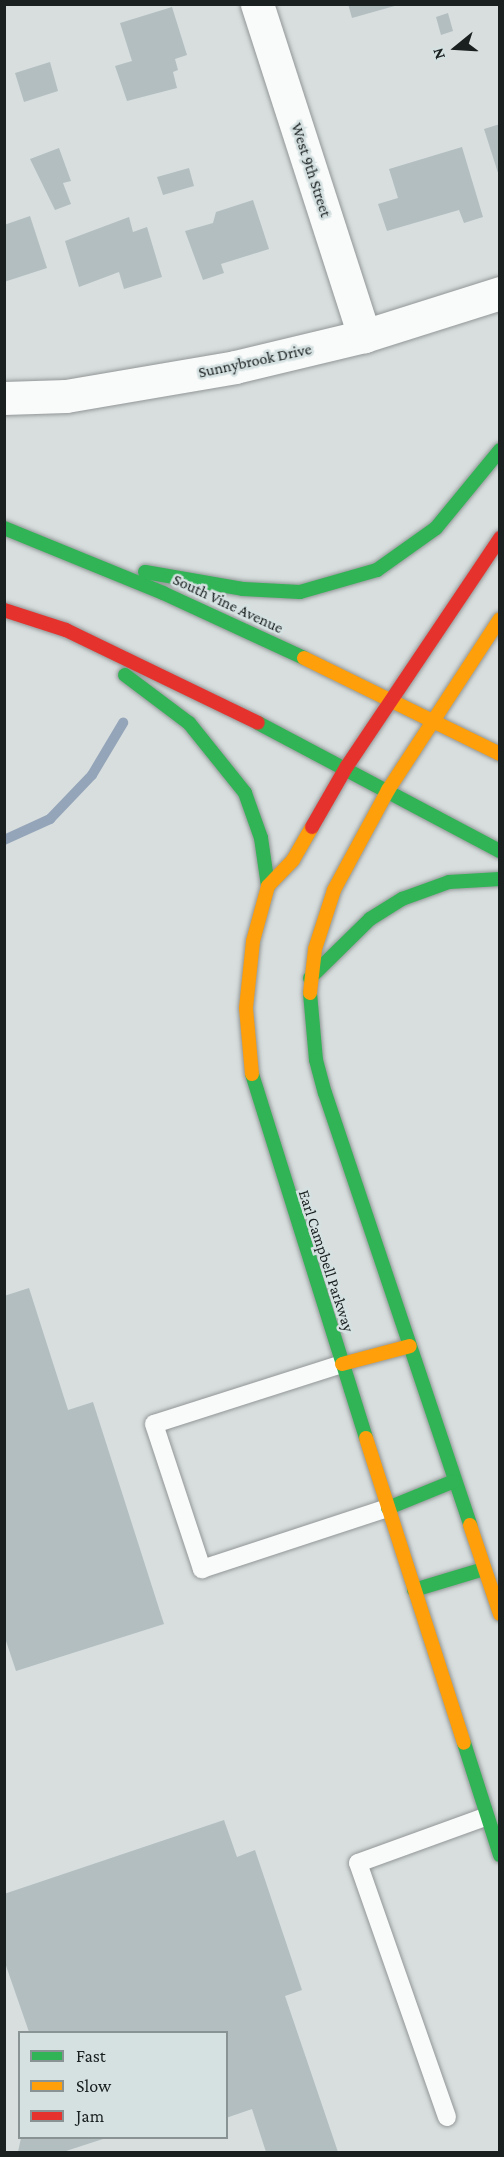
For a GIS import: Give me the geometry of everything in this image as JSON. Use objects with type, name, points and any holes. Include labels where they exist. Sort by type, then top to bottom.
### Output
[{"type":"main road","points":[[90,562],[243,589],[300,592],[339,583],[377,570],[411,549],[436,528],[500,450]]},
{"type":"main road","name":"South Vine Avenue","points":[[4,528],[90,562],[394,699],[500,754]]},
{"type":"main road","points":[[268,886],[293,860],[347,766],[500,538]]},
{"type":"main road","points":[[4,610],[66,630],[347,766],[500,851]]},
{"type":"main road","points":[[500,619],[388,790],[334,890],[310,978],[311,1029],[325,1093],[500,1614]]},
{"type":"main road","name":"Earl Campbell Parkway","points":[[66,630],[189,723],[220,757],[254,814],[267,858],[268,886],[247,978],[250,1065],[414,1590],[492,1814],[500,1855]]},
{"type":"main road","points":[[310,978],[370,918],[402,898],[449,882],[500,879]]},
{"type":"main road","points":[[342,1364],[410,1346]]},
{"type":"main road","points":[[388,1508],[454,1480]]},
{"type":"main road","points":[[414,1590],[484,1569]]},
{"type":"street","name":"West 9th Street","points":[[257,4],[364,336]]},
{"type":"street","name":"Sunnybrook Drive","points":[[4,398],[66,396],[235,368],[364,336],[500,292]]},
{"type":"lane","points":[[342,1364],[154,1424],[202,1569],[388,1508]]},
{"type":"lane","points":[[447,2117],[358,1863],[492,1814]]},
{"type":"building","points":[[348,4],[398,4],[398,5],[352,18]]},
{"type":"building","points":[[172,7],[187,55],[175,59],[178,70],[173,72],[177,88],[127,101],[115,66],[132,61],[120,23]]},
{"type":"building","points":[[448,13],[453,31],[441,35],[436,17]]},
{"type":"building","points":[[50,62],[58,91],[24,102],[15,73]]},
{"type":"building","points":[[500,124],[500,176],[499,176],[484,129]]},
{"type":"building","points":[[462,147],[483,217],[464,223],[459,210],[387,231],[378,204],[398,198],[389,169]]},
{"type":"building","points":[[59,148],[71,181],[63,183],[71,204],[55,210],[30,159]]},
{"type":"building","points":[[189,168],[194,186],[163,195],[157,177]]},
{"type":"building","points":[[253,200],[269,249],[221,264],[224,273],[203,280],[185,231],[213,223],[216,212]]},
{"type":"building","points":[[30,216],[47,268],[4,282],[4,225]]},
{"type":"building","points":[[129,217],[133,232],[147,227],[162,277],[124,289],[119,272],[79,287],[65,241]]},
{"type":"building","points":[[29,1288],[68,1410],[93,1402],[164,1624],[16,1671],[4,1635],[4,1296]]},
{"type":"building","points":[[224,1820],[237,1857],[255,1850],[302,1990],[285,1996],[338,2152],[266,2152],[252,2109],[228,2117],[228,2031],[29,2031],[4,1960],[4,1894]]},
{"type":"building","points":[[21,2139],[103,2139],[63,2152],[18,2152]]},
{"type":"waterway","points":[[4,840],[50,819],[92,775],[123,723]]},
{"type":"traffic: fast","points":[[145,572],[243,589],[300,592],[377,570],[436,528],[500,450]]},
{"type":"traffic: fast","points":[[4,528],[163,593],[304,658]]},
{"type":"traffic: fast","points":[[125,675],[189,723],[245,793],[261,838],[268,886]]},
{"type":"traffic: fast","points":[[258,723],[500,851]]},
{"type":"traffic: fast","points":[[310,978],[370,919],[402,899],[449,882],[500,879]]},
{"type":"traffic: fast","points":[[310,993],[316,1060],[325,1093],[470,1525]]},
{"type":"traffic: fast","points":[[252,1074],[366,1438]]},
{"type":"traffic: fast","points":[[388,1508],[454,1481]]},
{"type":"traffic: fast","points":[[414,1590],[484,1569]]},
{"type":"traffic: fast","points":[[464,1743],[500,1855]]},
{"type":"traffic: slow","points":[[310,993],[315,949],[334,890],[388,790],[500,619]]},
{"type":"traffic: slow","points":[[304,658],[500,754]]},
{"type":"traffic: slow","points":[[252,1074],[246,1008],[253,941],[268,886],[293,860],[312,827]]},
{"type":"traffic: slow","points":[[342,1364],[410,1346]]},
{"type":"traffic: slow","points":[[366,1438],[464,1743]]},
{"type":"traffic: slow","points":[[470,1525],[500,1614]]},
{"type":"traffic: jam","points":[[312,827],[347,766],[500,538]]},
{"type":"traffic: jam","points":[[4,610],[66,630],[258,723]]}]
